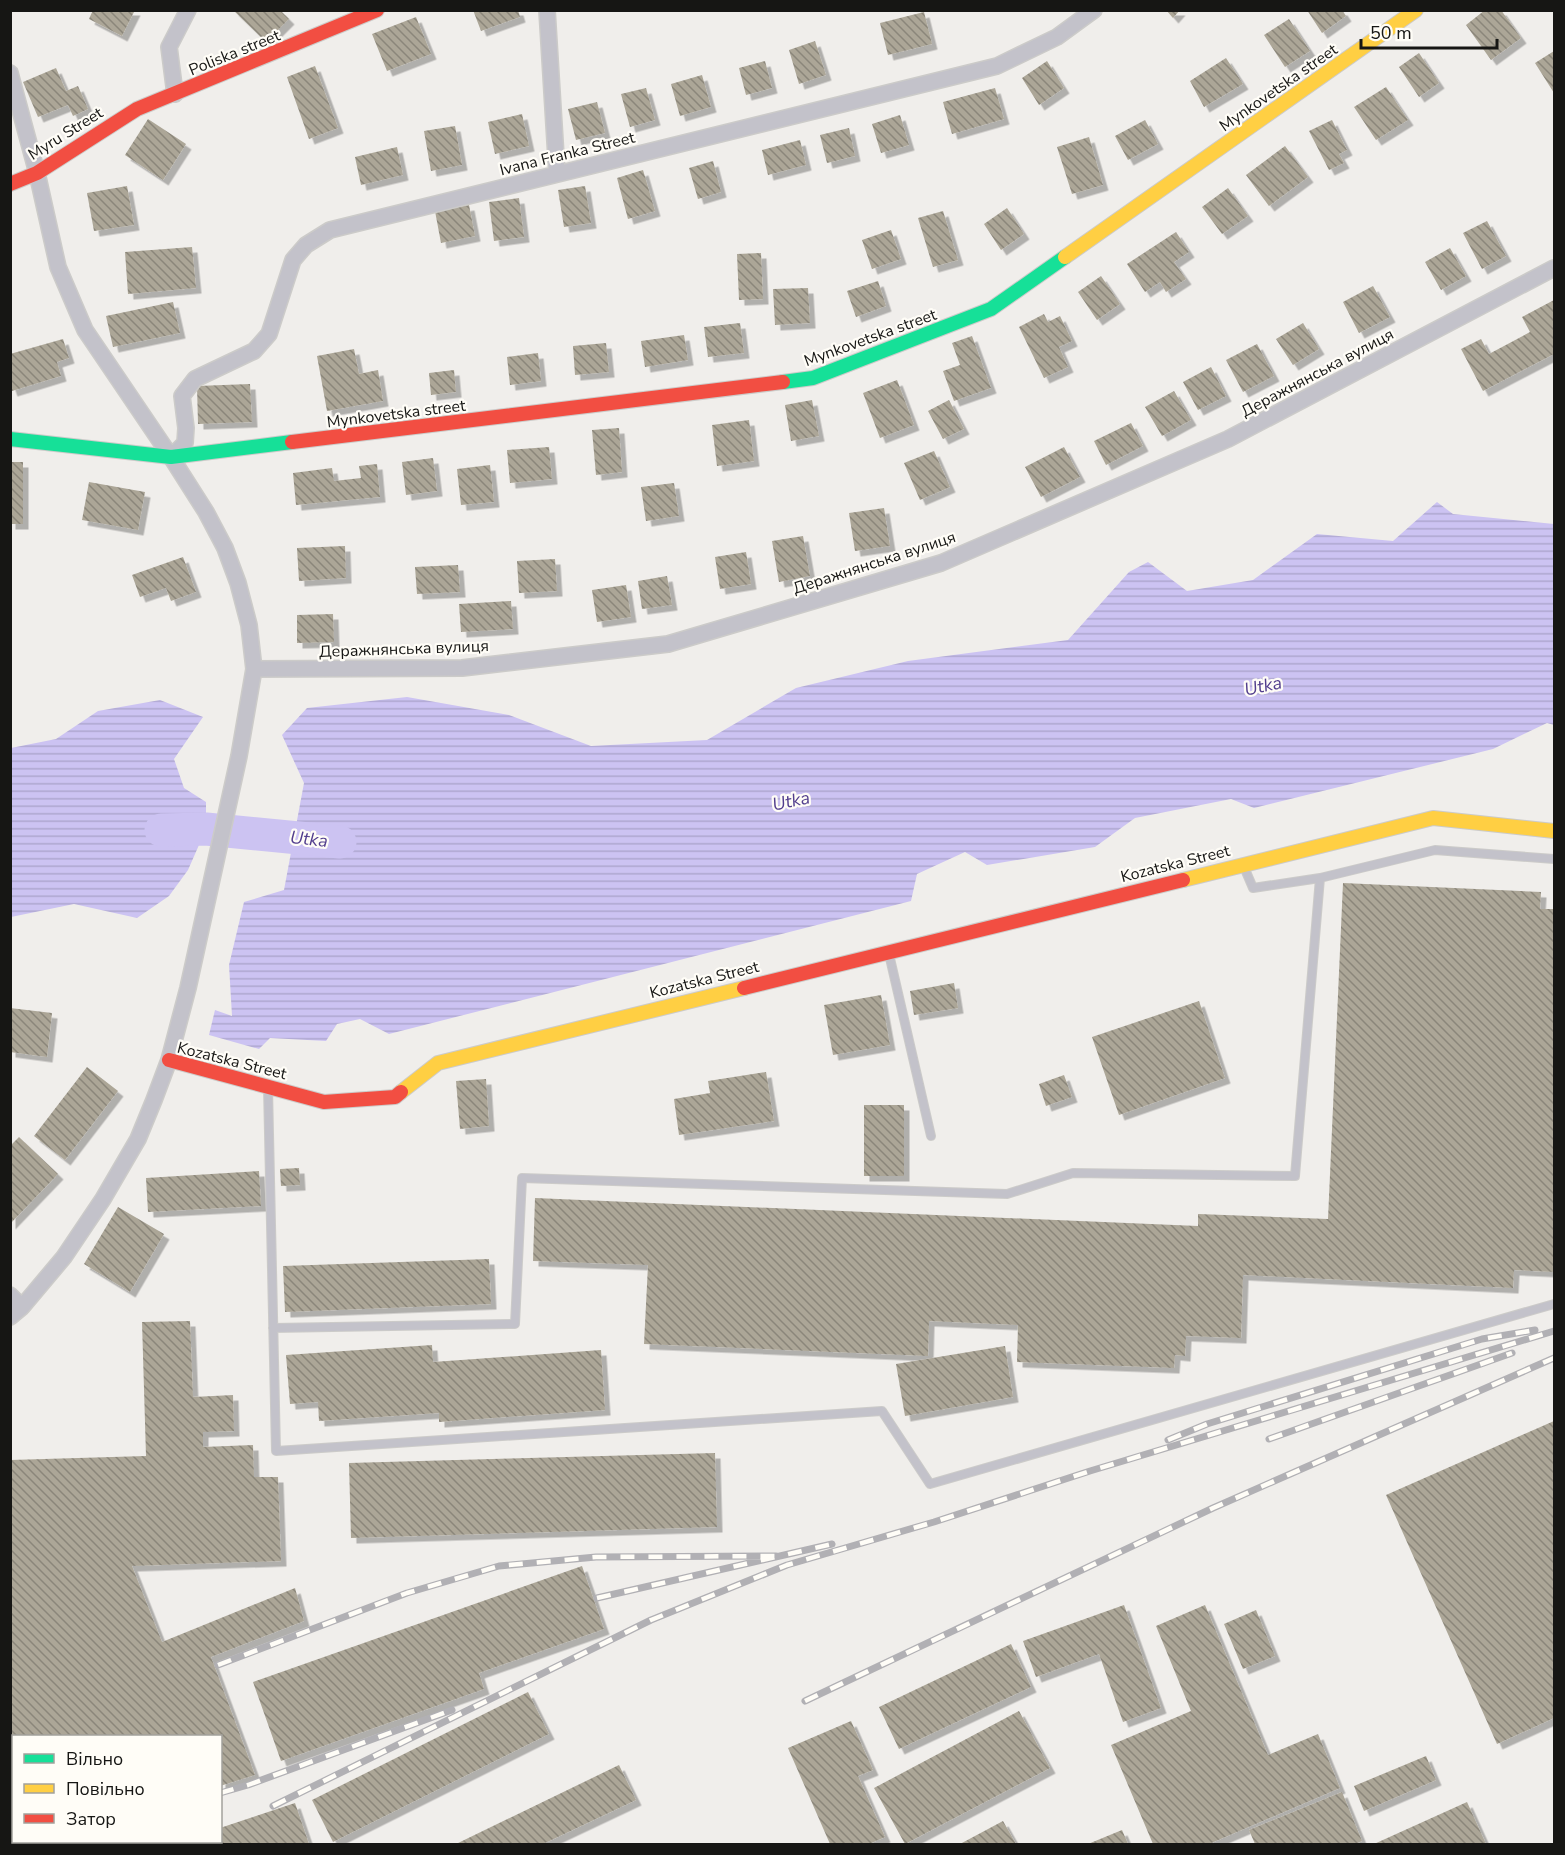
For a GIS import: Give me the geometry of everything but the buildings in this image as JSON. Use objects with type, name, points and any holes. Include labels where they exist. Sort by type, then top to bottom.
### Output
[{"type":"street","points":[[175,94],[169,47],[188,10]]},
{"type":"street","name":"Poliska street","points":[[137,110],[377,10]]},
{"type":"street","points":[[547,10],[557,174]]},
{"type":"street","name":"Ivana Franka Street","points":[[171,457],[185,443],[183,396],[195,379],[254,351],[268,334],[293,260],[306,245],[330,230],[997,66],[1057,36],[1094,10]]},
{"type":"street","name":"Mynkovetska street","points":[[10,439],[171,457],[813,378],[991,309],[1416,10]]},
{"type":"street","points":[[10,73],[37,173],[58,267],[85,330],[206,512],[235,574],[249,625],[254,669],[239,756],[188,988],[169,1060]]},
{"type":"street","name":"Myru Street","points":[[10,184],[37,173],[137,110]]},
{"type":"street","name":"Деражнянська вулиця","points":[[254,669],[462,668],[668,644],[941,563],[1228,440],[1554,268]]},
{"type":"street","name":"Kozatska Street","points":[[16,1312],[64,1257],[102,1199],[138,1139],[169,1060],[324,1102],[395,1097],[438,1064],[1433,818],[1554,831]]},
{"type":"street","points":[[10,1295],[16,1312]]},
{"type":"lane","points":[[1242,865],[1253,888],[1320,878],[1436,850],[1554,859]]},
{"type":"lane","points":[[273,1328],[515,1324],[522,1178],[1007,1194],[1073,1173],[1295,1176],[1320,878]]},
{"type":"lane","points":[[889,952],[931,1136]]},
{"type":"lane","points":[[268,1087],[276,1451],[882,1411],[930,1484],[1554,1304]]},
{"type":"water","points":[[1437,502],[1453,514],[1554,524],[1554,725],[1547,723],[1493,749],[1254,808],[1231,799],[1135,818],[1095,847],[987,865],[965,852],[917,874],[911,901],[389,1034],[360,1019],[337,1024],[326,1041],[270,1038],[259,1049],[209,1035],[215,1010],[232,1016],[229,965],[244,902],[284,890],[304,783],[282,735],[307,708],[407,697],[509,715],[591,746],[707,740],[796,688],[908,661],[1068,640],[1129,572],[1148,562],[1187,591],[1253,580],[1317,534],[1393,541]]},
{"type":"water","points":[[160,700],[203,717],[174,759],[184,788],[206,802],[206,829],[188,870],[169,896],[137,918],[74,904],[11,917],[11,748],[56,739],[98,711]]},
{"type":"waterway","name":"Utka","points":[[161,830],[206,829],[340,842]]},
{"type":"railway","points":[[1168,1440],[1207,1424],[1482,1339],[1535,1330]]},
{"type":"railway","points":[[273,1806],[651,1620],[787,1565],[1554,1331]]},
{"type":"railway","points":[[1269,1439],[1512,1353]]},
{"type":"railway","points":[[805,1701],[1213,1508],[1554,1358]]},
{"type":"railway","points":[[597,1598],[832,1544]]},
{"type":"railway","points":[[218,1665],[407,1593],[499,1566],[596,1557],[776,1556]]},
{"type":"railway","points":[[222,1792],[452,1710]]},
{"type":"traffic: fast","points":[[783,382],[813,378],[991,309],[1065,257]]},
{"type":"traffic: fast","points":[[10,439],[171,457],[292,442]]},
{"type":"traffic: slow","points":[[1065,257],[1416,10]]},
{"type":"traffic: slow","points":[[1183,880],[1433,818],[1554,831]]},
{"type":"traffic: slow","points":[[401,1092],[438,1063],[744,988]]},
{"type":"traffic: jam","points":[[10,184],[37,173],[137,109],[377,10]]},
{"type":"traffic: jam","points":[[292,442],[783,382]]},
{"type":"traffic: jam","points":[[744,988],[1183,880]]},
{"type":"traffic: jam","points":[[169,1060],[324,1102],[395,1097],[401,1092]]}]
